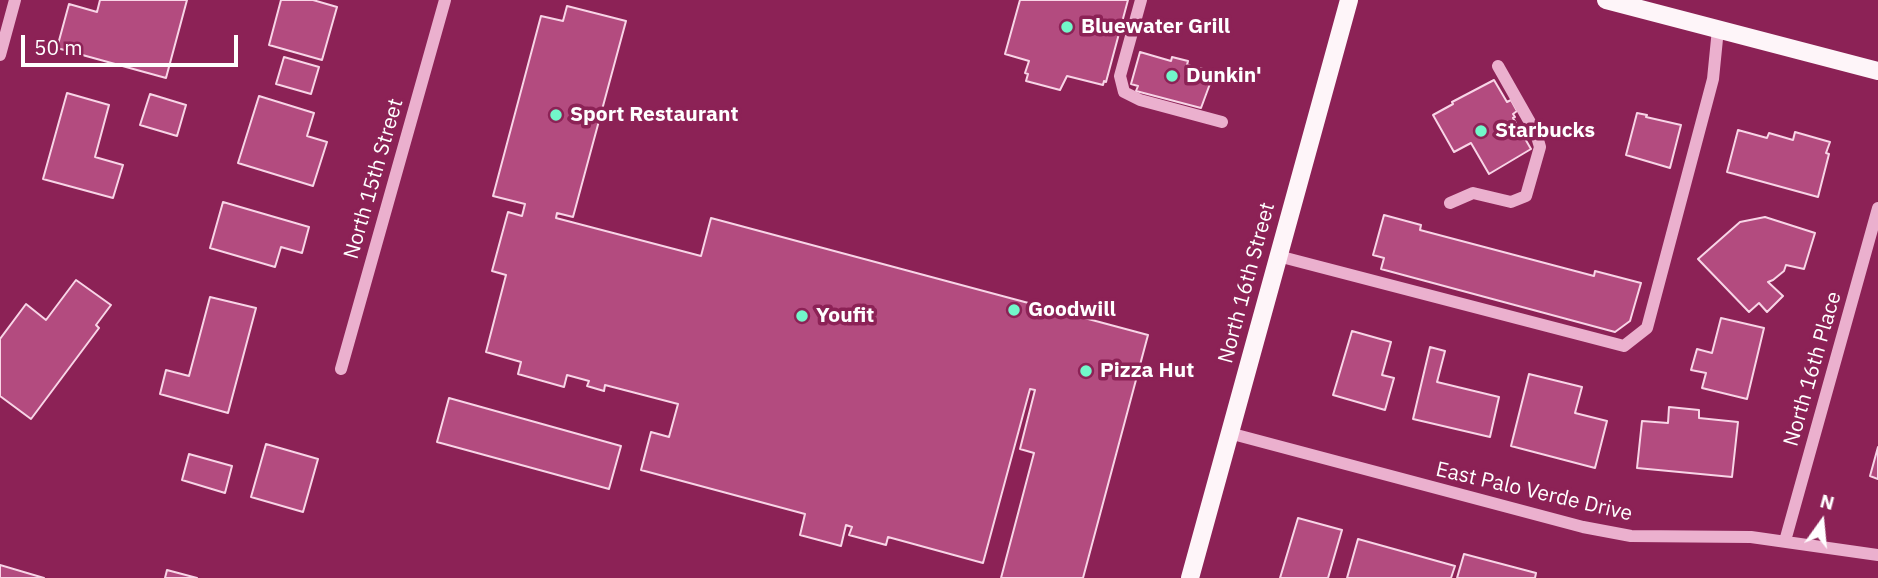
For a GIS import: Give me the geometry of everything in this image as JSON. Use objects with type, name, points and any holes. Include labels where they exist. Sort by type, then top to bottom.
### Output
[{"type":"main road","name":"North 16th Street","points":[[1190,578],[1349,0]]},
{"type":"main road","points":[[1606,0],[1878,71]]},
{"type":"street","points":[[0,55],[15,0]]},
{"type":"street","name":"North 15th Street","points":[[341,369],[444,0]]},
{"type":"street","points":[[1141,0],[1120,76],[1124,92],[1140,100],[1222,122]]},
{"type":"street","points":[[1278,256],[1624,346],[1647,328],[1713,79],[1718,29]]},
{"type":"street","points":[[1450,203],[1473,193],[1511,202],[1527,196],[1540,147],[1536,133],[1498,66]]},
{"type":"street","name":"North 16th Place","points":[[1785,541],[1878,208]]},
{"type":"street","name":"East Palo Verde Drive","points":[[1229,433],[1583,527],[1631,536],[1751,537],[1878,555]]},
{"type":"building","points":[[100,0],[187,0],[166,78],[57,48],[69,4],[97,12]]},
{"type":"building","points":[[281,0],[313,0],[337,7],[322,60],[269,45]]},
{"type":"building","name":"Bluewater Grill","points":[[1020,0],[1128,0],[1106,82],[1104,81],[1103,85],[1067,76],[1060,90],[1026,81],[1028,74],[1025,73],[1029,61],[1005,54]]},
{"type":"building","points":[[567,6],[626,21],[573,217],[557,213],[556,218],[701,256],[711,218],[1148,335],[1083,578],[1001,578],[1034,453],[1020,449],[1035,390],[1030,389],[983,563],[888,537],[886,545],[849,535],[852,527],[846,525],[841,546],[800,535],[805,514],[641,470],[651,432],[669,437],[678,404],[605,385],[604,391],[587,386],[589,381],[567,375],[564,387],[518,374],[521,362],[486,352],[506,275],[492,271],[508,212],[522,216],[525,204],[493,196],[541,16],[563,21]]},
{"type":"building","name":"Dunkin'","points":[[1140,52],[1171,61],[1172,57],[1188,61],[1187,65],[1211,71],[1208,81],[1211,81],[1201,108],[1136,91],[1138,86],[1131,84]]},
{"type":"building","points":[[284,57],[319,67],[311,94],[276,84]]},
{"type":"building","name":"Starbucks","points":[[1494,80],[1507,102],[1511,100],[1517,111],[1513,118],[1531,149],[1489,174],[1471,143],[1454,152],[1433,115]]},
{"type":"building","points":[[67,93],[109,105],[95,157],[123,165],[113,198],[43,179]]},
{"type":"building","points":[[150,94],[186,105],[177,136],[140,125]]},
{"type":"building","points":[[259,96],[314,113],[307,136],[327,142],[313,186],[238,163]]},
{"type":"building","points":[[1637,113],[1681,125],[1670,168],[1626,155]]},
{"type":"building","points":[[1738,130],[1767,138],[1769,133],[1793,140],[1795,132],[1830,142],[1818,197],[1727,172]]},
{"type":"building","points":[[223,202],[309,227],[302,253],[281,247],[275,267],[210,248]]},
{"type":"building","points":[[1384,215],[1421,225],[1420,230],[1594,276],[1595,271],[1641,283],[1630,321],[1615,332],[1381,269],[1384,258],[1373,255]]},
{"type":"building","points":[[1765,217],[1815,233],[1804,269],[1786,265],[1784,271],[1768,282],[1783,296],[1767,312],[1759,303],[1749,312],[1698,259],[1740,222]]},
{"type":"building","points":[[76,280],[111,305],[96,325],[99,328],[31,419],[0,396],[0,339],[26,304],[46,320]]},
{"type":"building","points":[[210,297],[256,308],[228,413],[160,394],[166,370],[189,376]]},
{"type":"building","points":[[1721,318],[1764,328],[1747,399],[1702,388],[1706,373],[1691,370],[1697,349],[1712,353]]},
{"type":"building","points":[[1352,331],[1391,342],[1382,375],[1394,378],[1385,410],[1333,395]]},
{"type":"building","points":[[1430,347],[1445,351],[1437,382],[1499,397],[1490,437],[1413,419]]},
{"type":"building","points":[[1529,374],[1582,387],[1575,413],[1607,421],[1595,468],[1511,446]]},
{"type":"building","points":[[449,398],[621,446],[609,489],[437,442]]},
{"type":"building","points":[[1669,407],[1699,410],[1699,418],[1738,422],[1732,477],[1637,468],[1642,421],[1668,423]]},
{"type":"building","points":[[266,444],[318,459],[303,512],[251,497]]},
{"type":"building","points":[[1878,447],[1878,479],[1870,476]]},
{"type":"building","points":[[189,454],[232,466],[225,493],[182,480]]},
{"type":"building","points":[[1298,518],[1342,530],[1328,578],[1280,578]]},
{"type":"building","points":[[1358,539],[1455,566],[1451,578],[1347,578]]},
{"type":"building","points":[[1464,554],[1536,573],[1535,578],[1457,578]]},
{"type":"building","points":[[0,565],[44,578],[0,578]]},
{"type":"building","points":[[167,570],[197,578],[165,578]]},
{"type":"place","name":"Bluewater Grill","points":[[1067,27]]},
{"type":"place","name":"Dunkin'","points":[[1172,76]]},
{"type":"place","name":"Sport Restaurant","points":[[556,115]]},
{"type":"place","name":"Starbucks","points":[[1481,131]]},
{"type":"place","name":"Goodwill","points":[[1014,310]]},
{"type":"place","name":"Youfit","points":[[802,316]]},
{"type":"place","name":"Pizza Hut","points":[[1086,371]]}]
